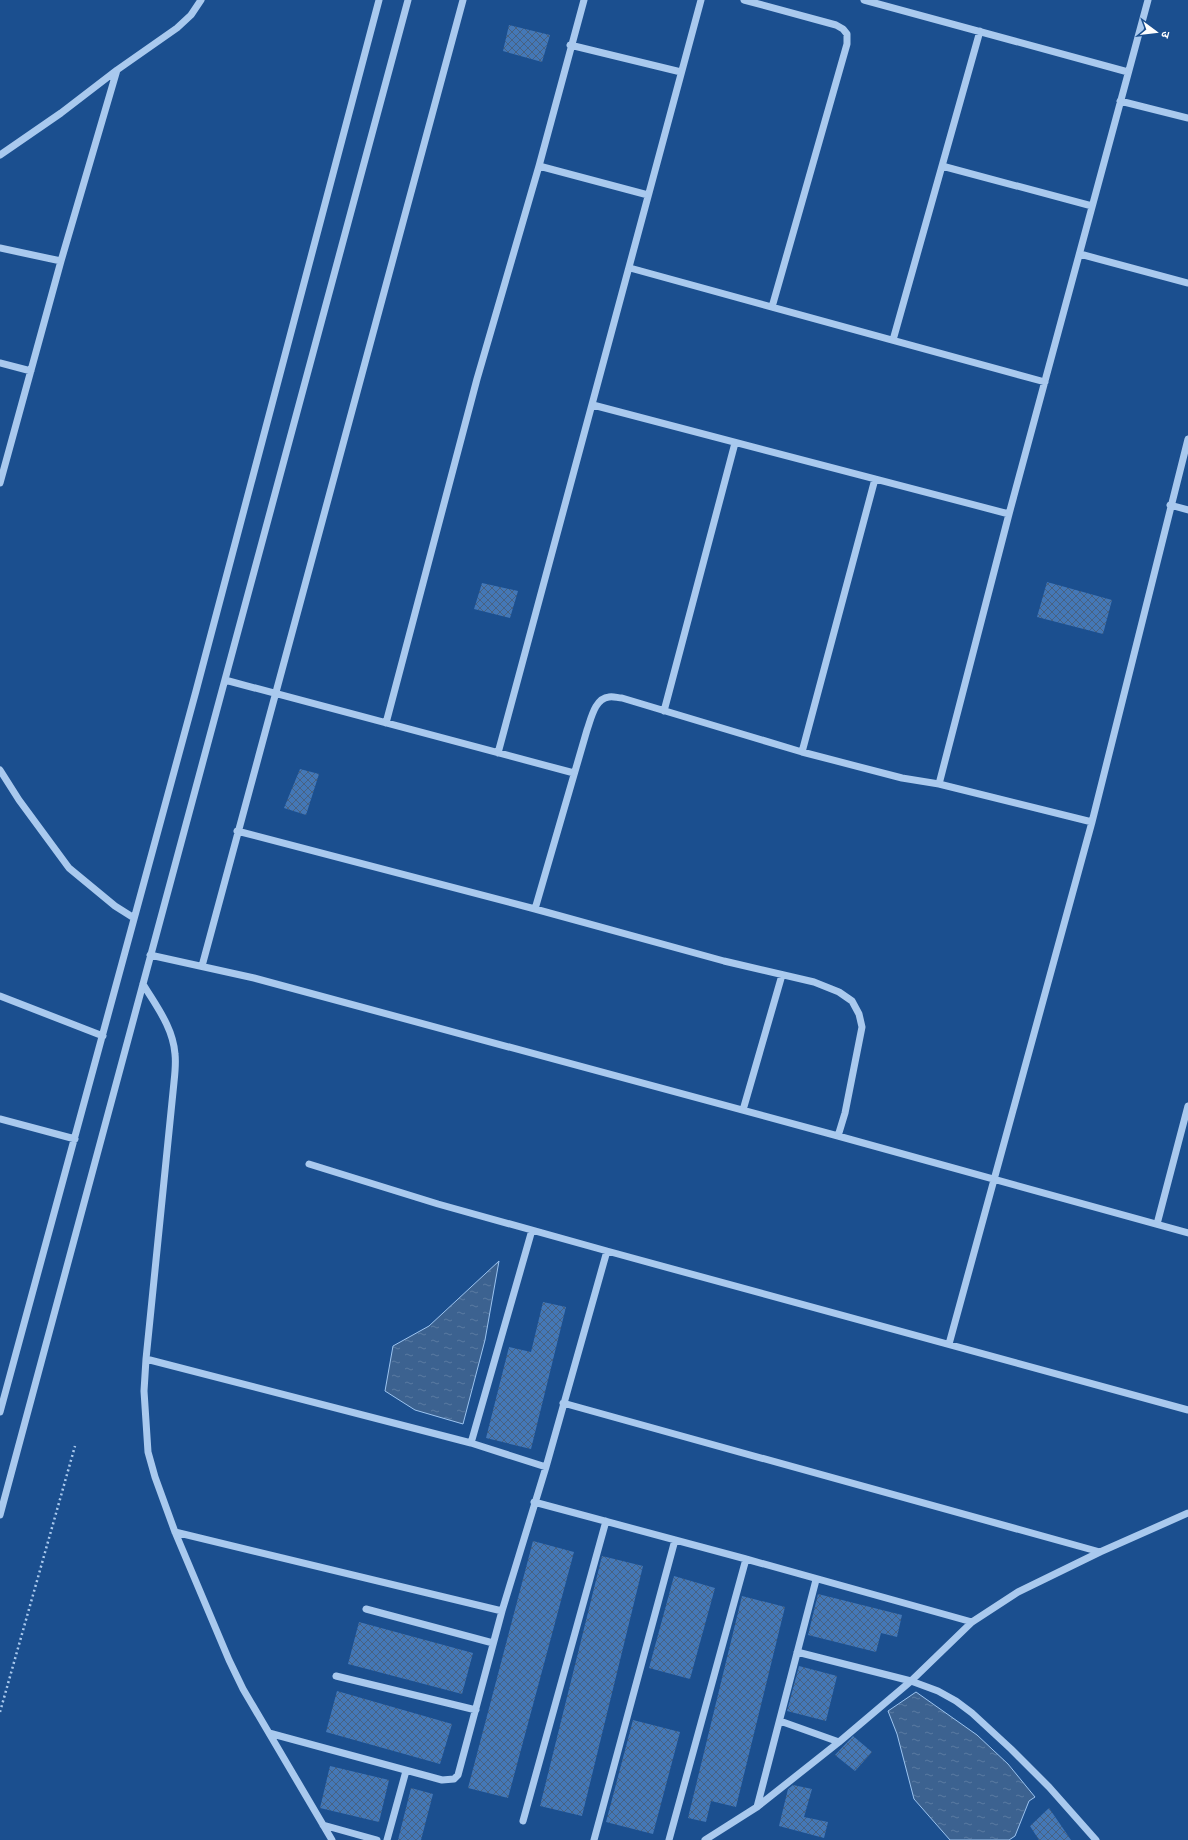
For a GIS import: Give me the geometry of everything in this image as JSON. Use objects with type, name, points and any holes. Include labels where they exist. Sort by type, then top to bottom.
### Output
[{"type":"street","points":[[191,15],[195,0]]},
{"type":"street","points":[[0,155],[61,113],[117,70],[177,28],[191,15],[201,0]]},
{"type":"street","points":[[0,1411],[75,1140],[200,676],[379,0]]},
{"type":"street","points":[[0,1515],[408,0]]},
{"type":"street","points":[[202,966],[274,694],[463,0]]},
{"type":"street","points":[[386,723],[478,380],[539,166],[570,45],[584,0]]},
{"type":"street","points":[[498,753],[630,268],[648,195],[701,0]]},
{"type":"street","points":[[744,0],[754,1],[836,25],[843,29],[847,34],[847,44],[837,84],[772,307]]},
{"type":"street","points":[[864,0],[1128,72]]},
{"type":"street","points":[[939,784],[1044,382],[1148,0]]},
{"type":"street","points":[[893,340],[980,31]]},
{"type":"street","points":[[570,45],[681,72]]},
{"type":"street","points":[[0,483],[61,261],[117,70]]},
{"type":"street","points":[[1120,101],[1188,118]]},
{"type":"street","points":[[539,166],[648,195]]},
{"type":"street","points":[[942,166],[1092,206]]},
{"type":"street","points":[[0,248],[61,261]]},
{"type":"street","points":[[1080,254],[1188,283]]},
{"type":"street","points":[[630,268],[1044,382]]},
{"type":"street","points":[[0,363],[31,371]]},
{"type":"street","points":[[593,404],[735,443],[1009,514]]},
{"type":"street","points":[[948,1344],[1092,822],[1170,505],[1188,440]]},
{"type":"street","points":[[664,711],[735,443]]},
{"type":"street","points":[[802,752],[875,480]]},
{"type":"street","points":[[1170,505],[1188,510]]},
{"type":"street","points":[[225,680],[574,773]]},
{"type":"street","points":[[535,909],[574,773],[594,710],[602,700],[609,696],[622,698],[802,752],[902,778],[939,784],[1092,822]]},
{"type":"street","points":[[0,770],[19,800],[69,868],[115,906],[134,918]]},
{"type":"street","points":[[237,831],[535,909],[724,961],[782,976],[814,982],[839,992],[852,1001],[859,1014],[862,1027],[848,1099],[838,1136]]},
{"type":"street","points":[[150,955],[254,978],[743,1110],[1188,1233]]},
{"type":"street","points":[[743,1110],[782,976]]},
{"type":"street","points":[[142,984],[164,1018],[171,1035],[175,1054],[174,1082],[146,1359],[144,1391],[148,1452],[155,1477],[175,1532],[229,1660],[243,1689],[332,1840]]},
{"type":"street","points":[[0,996],[103,1036]]},
{"type":"street","points":[[1157,1224],[1188,1106]]},
{"type":"street","points":[[0,1119],[75,1140]]},
{"type":"street","points":[[309,1164],[607,1252],[1188,1410]]},
{"type":"street","points":[[471,1443],[532,1230]]},
{"type":"street","points":[[269,1732],[442,1780],[454,1779],[458,1775],[502,1611],[534,1502],[546,1467],[563,1402],[607,1252]]},
{"type":"street","points":[[146,1359],[471,1443],[546,1467]]},
{"type":"street","points":[[563,1402],[1100,1552]]},
{"type":"street","points":[[534,1502],[972,1622]]},
{"type":"street","points":[[705,1840],[757,1807],[839,1742],[911,1681],[972,1622],[1018,1592],[1100,1552],[1188,1513]]},
{"type":"street","points":[[523,1821],[606,1521]]},
{"type":"street","points":[[175,1532],[502,1611]]},
{"type":"street","points":[[594,1840],[675,1540]]},
{"type":"street","points":[[669,1840],[746,1559]]},
{"type":"street","points":[[757,1807],[816,1580]]},
{"type":"street","points":[[366,1609],[493,1643]]},
{"type":"street","points":[[797,1652],[911,1681],[938,1691],[972,1714],[1011,1748],[1050,1787],[1096,1840]]},
{"type":"street","points":[[336,1676],[476,1710]]},
{"type":"street","points":[[780,1721],[839,1742]]},
{"type":"street","points":[[387,1840],[406,1771]]},
{"type":"street","points":[[324,1825],[377,1840]]},
{"type":"path","points":[[0,1712],[75,1446]]},
{"type":"water","points":[[499,1261],[485,1340],[463,1424],[415,1410],[385,1391],[393,1346],[429,1326]]},
{"type":"water","points":[[916,1692],[977,1735],[1008,1764],[1035,1797],[1029,1801],[1015,1836],[1009,1840],[950,1840],[914,1799],[897,1734],[888,1711]]},
{"type":"building","points":[[509,25],[550,35],[542,62],[503,51]]},
{"type":"building","points":[[1047,582],[1112,600],[1103,634],[1037,617]]},
{"type":"building","points":[[482,583],[518,591],[510,618],[474,609]]},
{"type":"building","points":[[300,769],[319,774],[306,815],[284,808]]},
{"type":"building","points":[[543,1302],[566,1307],[531,1449],[486,1438],[509,1347],[531,1352]]},
{"type":"building","points":[[533,1541],[574,1552],[508,1798],[468,1788]]},
{"type":"building","points":[[602,1556],[643,1566],[582,1816],[540,1806]]},
{"type":"building","points":[[674,1576],[715,1588],[690,1679],[649,1668]]},
{"type":"building","points":[[818,1594],[902,1615],[897,1637],[881,1633],[876,1652],[808,1635]]},
{"type":"building","points":[[742,1596],[785,1607],[736,1807],[711,1801],[706,1822],[688,1818]]},
{"type":"building","points":[[359,1622],[473,1653],[462,1694],[348,1664]]},
{"type":"building","points":[[799,1666],[837,1676],[826,1721],[787,1711]]},
{"type":"building","points":[[337,1691],[452,1724],[440,1764],[326,1732]]},
{"type":"building","points":[[633,1720],[680,1732],[653,1834],[606,1822]]},
{"type":"building","points":[[853,1736],[872,1752],[855,1771],[835,1755]]},
{"type":"building","points":[[330,1766],[389,1780],[379,1822],[320,1808]]},
{"type":"building","points":[[793,1785],[812,1789],[804,1817],[828,1822],[824,1838],[779,1826],[788,1789]]},
{"type":"building","points":[[411,1788],[433,1794],[421,1840],[398,1840]]},
{"type":"building","points":[[1049,1808],[1071,1840],[1039,1840],[1030,1826]]}]
